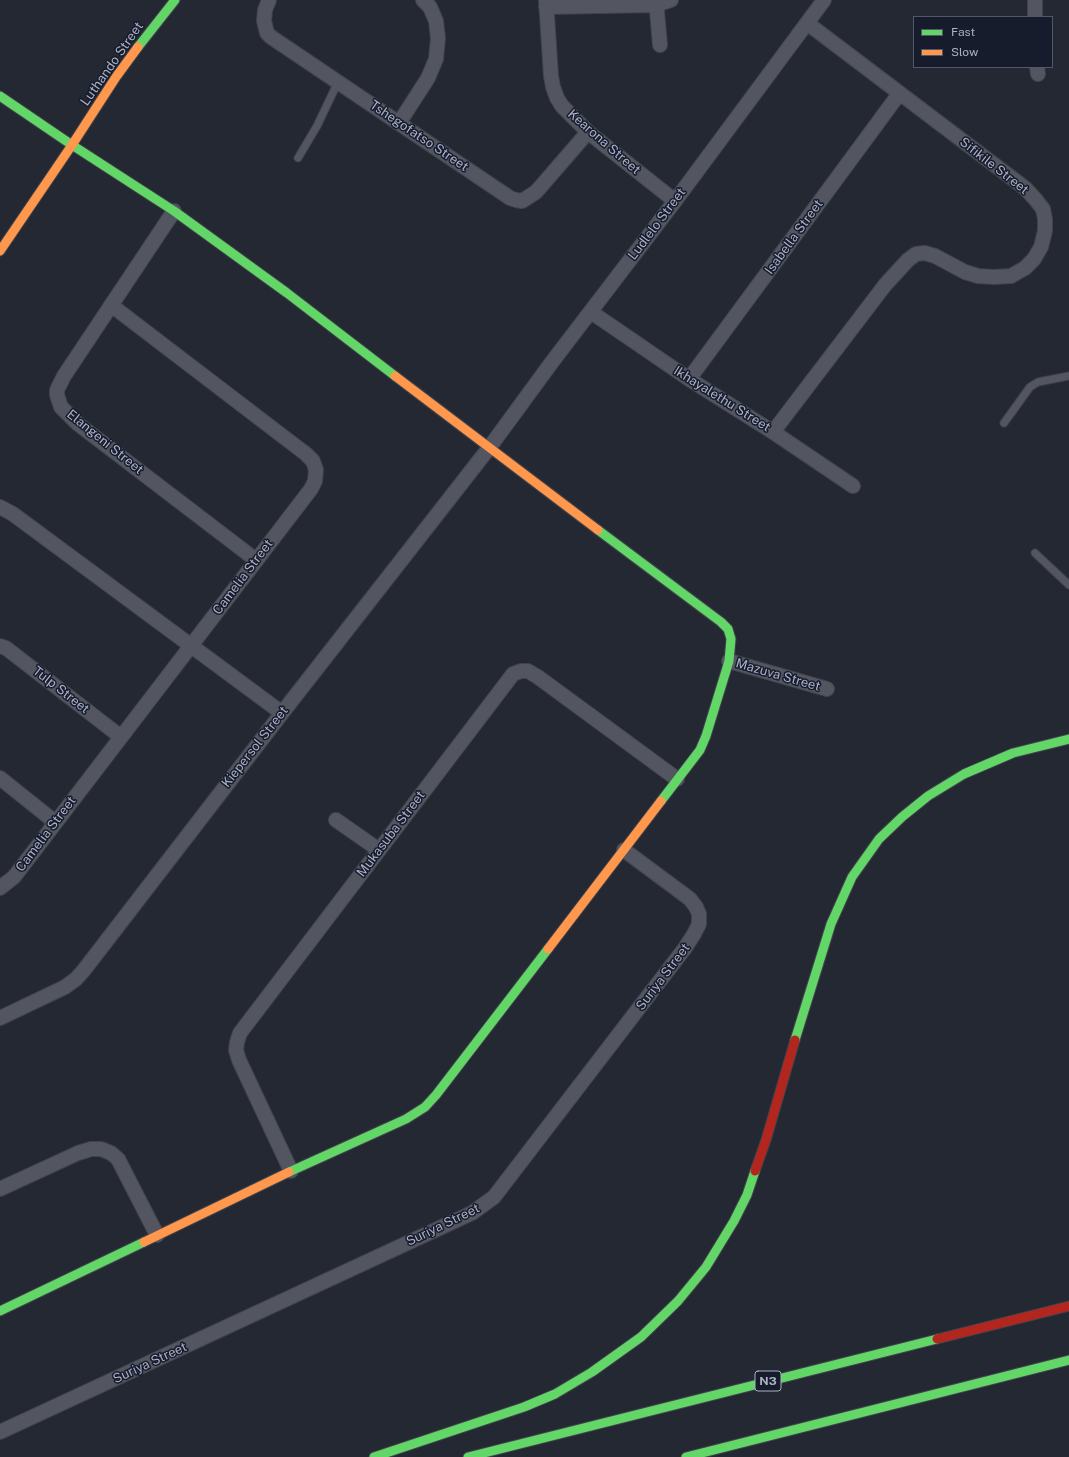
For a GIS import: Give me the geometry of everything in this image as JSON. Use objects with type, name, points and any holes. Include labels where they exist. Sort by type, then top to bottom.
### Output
[{"type":"main road","name":"Luthando Street","points":[[0,251],[116,77],[175,0]]},
{"type":"main road","points":[[0,96],[174,211],[287,293],[489,448],[721,622],[728,629],[732,639],[729,661],[706,736],[700,750],[436,1095],[425,1107],[406,1119],[157,1235],[0,1311]]},
{"type":"main road","points":[[374,1457],[524,1407],[555,1394],[592,1372],[641,1337],[678,1301],[706,1267],[734,1221],[747,1195],[766,1140],[806,1002],[831,924],[852,877],[865,857],[879,839],[928,796],[964,774],[1013,753],[1069,739]]},
{"type":"main road","name":"N3","points":[[468,1457],[1069,1306]]},
{"type":"main road","points":[[686,1457],[1069,1360]]},
{"type":"street","name":"Tshegofatso Street","points":[[269,0],[265,10],[264,21],[267,32],[282,45],[510,198],[522,201],[536,192],[588,132]]},
{"type":"street","points":[[399,123],[428,78],[436,59],[438,38],[436,21],[430,7],[423,0]]},
{"type":"street","points":[[546,4],[656,2],[671,0]]},
{"type":"street","name":"Ludlelo Street","points":[[489,448],[824,0]]},
{"type":"street","points":[[1035,0],[1035,16]]},
{"type":"street","points":[[656,2],[660,45]]},
{"type":"street","name":"Kearona Street","points":[[546,4],[553,87],[562,106],[588,132],[675,201]]},
{"type":"street","name":"Sifikile Street","points":[[773,432],[885,285],[908,260],[916,254],[925,253],[936,256],[966,272],[978,276],[1011,276],[1025,268],[1034,259],[1041,247],[1045,219],[1043,209],[1025,188],[807,23]]},
{"type":"street","name":"Isabella Street","points":[[689,379],[900,94]]},
{"type":"street","name":"Elangeni Street","points":[[174,211],[60,382],[57,395],[61,407],[78,424],[256,560]]},
{"type":"street","name":"Camelia Street","points":[[0,888],[14,877],[316,481],[316,470],[313,461],[306,454],[111,305]]},
{"type":"street","name":"Ikhayalethu Street","points":[[591,312],[689,379],[773,432],[853,486]]},
{"type":"street","name":"Kiepersol Street","points":[[0,1018],[55,993],[76,979],[489,448]]},
{"type":"street","points":[[0,507],[13,514],[282,713]]},
{"type":"street","name":"Tulp Street","points":[[0,646],[6,648],[121,737]]},
{"type":"street","name":"Mazuva Street","points":[[729,661],[827,689]]},
{"type":"street","name":"Mukasuba Street","points":[[291,1172],[239,1060],[236,1050],[240,1033],[513,674],[521,671],[528,671],[538,677],[676,780]]},
{"type":"street","points":[[0,778],[55,822]]},
{"type":"street","points":[[336,820],[379,850]]},
{"type":"street","name":"Suriya Street","points":[[1,1430],[472,1213],[494,1197],[685,948],[699,924],[699,914],[690,899],[624,850]]},
{"type":"street","points":[[0,1189],[78,1153],[91,1149],[101,1149],[111,1153],[118,1159],[157,1235]]},
{"type":"lane","points":[[298,158],[338,82]]},
{"type":"lane","points":[[1004,423],[1030,387],[1038,382],[1069,376]]},
{"type":"lane","points":[[1035,553],[1069,585]]},
{"type":"traffic: fast","points":[[138,47],[175,0]]},
{"type":"traffic: fast","points":[[0,96],[174,211],[287,293],[395,376]]},
{"type":"traffic: fast","points":[[598,530],[721,622],[728,629],[731,639],[729,661],[706,736],[700,750],[661,801]]},
{"type":"traffic: fast","points":[[795,1040],[831,924],[852,877],[879,839],[902,817],[928,796],[964,774],[1013,753],[1069,739]]},
{"type":"traffic: fast","points":[[289,1172],[406,1119],[425,1107],[436,1095],[548,949]]},
{"type":"traffic: fast","points":[[374,1457],[524,1407],[555,1394],[592,1372],[641,1337],[678,1301],[706,1267],[734,1221],[747,1195],[755,1171]]},
{"type":"traffic: fast","points":[[0,1311],[144,1242]]},
{"type":"traffic: fast","points":[[468,1457],[937,1339]]},
{"type":"traffic: fast","points":[[686,1457],[1069,1360]]},
{"type":"traffic: slow","points":[[0,251],[116,77],[138,47]]},
{"type":"traffic: slow","points":[[395,376],[598,530]]},
{"type":"traffic: slow","points":[[548,949],[661,801]]},
{"type":"traffic: slow","points":[[144,1242],[289,1172]]},
{"type":"traffic: jam","points":[[755,1171],[766,1140],[795,1040]]},
{"type":"traffic: jam","points":[[937,1339],[1069,1306]]}]
